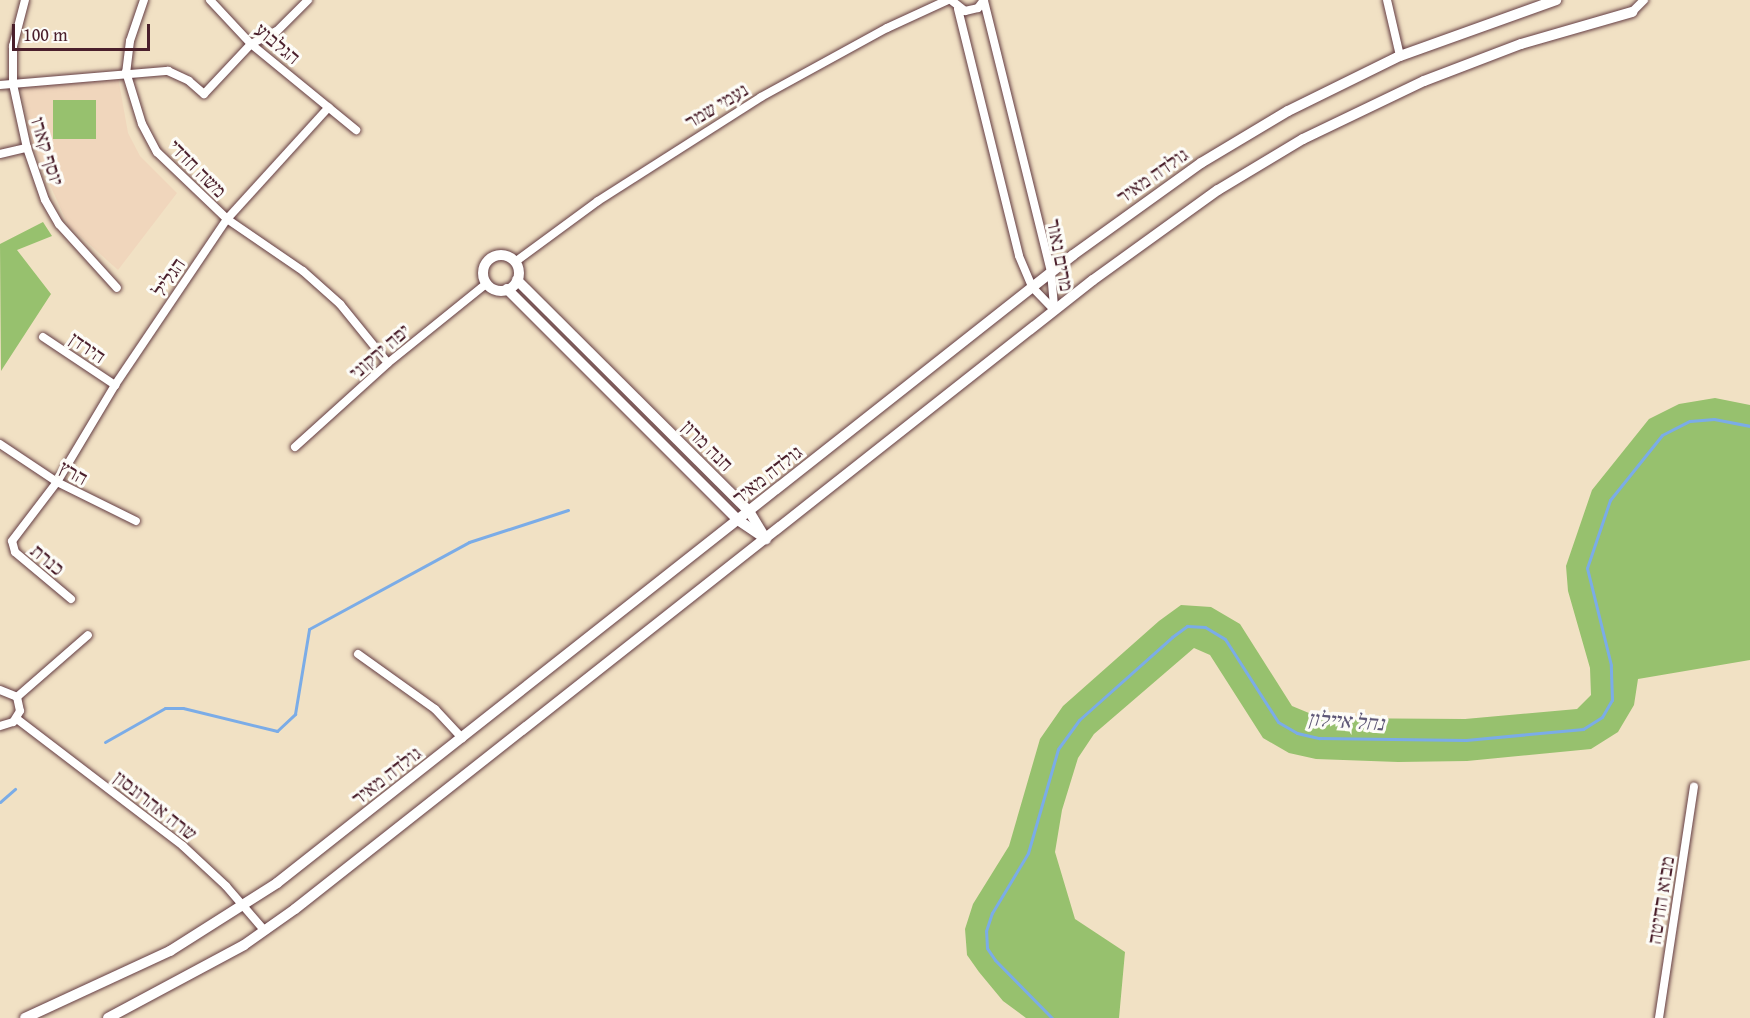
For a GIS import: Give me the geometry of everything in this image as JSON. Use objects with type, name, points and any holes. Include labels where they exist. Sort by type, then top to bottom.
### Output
[{"type":"main road","name":"גולדה מאיר","points":[[25,1018],[134,970],[244,905],[462,738],[1051,272],[1153,195],[1235,141],[1400,56],[1556,0]]},
{"type":"main road","points":[[108,1018],[186,979],[264,930],[333,880],[1054,310],[1218,190],[1342,119],[1480,59],[1632,12]]},
{"type":"main road","points":[[503,255],[515,262],[517,280],[507,289],[498,291],[486,284],[483,270],[490,258],[503,255]]},
{"type":"main road","name":"חנה מרון","points":[[517,280],[749,511],[766,539]]},
{"type":"main road","name":"חנה מרון","points":[[507,289],[738,520],[766,539]]},
{"type":"street","name":"יוסף קארו","points":[[26,0],[13,46],[13,84],[27,148],[45,200],[59,224],[117,288]]},
{"type":"street","name":"משה חדדי","points":[[144,0],[129,41],[126,72],[142,124],[158,152],[227,219],[303,271],[340,304],[388,363]]},
{"type":"street","name":"הגלבוע","points":[[210,0],[251,44],[356,130]]},
{"type":"street","points":[[0,85],[126,72],[168,71],[189,81],[204,94],[251,44],[266,37],[308,0]]},
{"type":"street","points":[[950,0],[958,9],[972,11],[984,0]]},
{"type":"street","name":"נעמי שמר","points":[[515,262],[598,201],[761,97],[887,28],[950,0]]},
{"type":"street","name":"מרים נאור","points":[[984,0],[1051,272],[1054,310]]},
{"type":"street","points":[[1387,0],[1400,56]]},
{"type":"street","points":[[1632,12],[1644,0]]},
{"type":"street","name":"מרים נאור","points":[[958,9],[1019,256],[1032,287],[1054,310]]},
{"type":"street","name":"הגליל","points":[[57,482],[114,385],[227,219],[329,107]]},
{"type":"street","points":[[0,154],[27,148]]},
{"type":"street","name":"יפה ירקוני","points":[[295,447],[388,363],[486,284]]},
{"type":"street","name":"הירדן","points":[[43,337],[114,385]]},
{"type":"street","name":"הרץ","points":[[0,444],[57,482],[136,521]]},
{"type":"street","name":"כנרת","points":[[57,482],[34,509],[11,547],[71,599]]},
{"type":"street","points":[[17,697],[88,635]]},
{"type":"street","points":[[358,654],[435,709],[462,738]]},
{"type":"street","points":[[0,690],[17,697]]},
{"type":"street","points":[[0,726],[16,719],[21,711],[17,697]]},
{"type":"street","name":"שרה אהרונסון","points":[[16,719],[183,846],[244,905],[264,930]]},
{"type":"street","name":"מבוא החיטה","points":[[1659,1018],[1694,788]]},
{"type":"shaded area","points":[[118,77],[128,133],[140,156],[177,193],[118,270],[68,225],[33,147],[19,80]]},
{"type":"green space","points":[[53,100],[96,100],[96,139],[53,139]]},
{"type":"green space","points":[[43,222],[52,236],[17,250],[51,294],[1,371],[0,244]]},
{"type":"green space","points":[[1715,398],[1750,405],[1750,660],[1638,679],[1634,705],[1618,732],[1591,749],[1467,761],[1398,762],[1316,759],[1289,753],[1263,738],[1210,655],[1194,648],[1094,734],[1078,758],[1062,810],[1055,852],[1075,919],[1125,952],[1119,1018],[1026,1018],[1003,1001],[979,972],[967,955],[965,929],[973,904],[1009,846],[1040,739],[1063,706],[1159,621],[1181,605],[1211,607],[1240,624],[1292,706],[1321,718],[1465,719],[1577,709],[1591,695],[1590,668],[1568,591],[1566,566],[1592,490],[1649,419],[1679,404]]},
{"type":"waterway","name":"נחל איילון","points":[[1052,1018],[995,960],[987,948],[986,931],[992,913],[1028,853],[1058,749],[1079,720],[1172,637],[1187,626],[1205,627],[1225,639],[1278,722],[1297,733],[1319,738],[1466,740],[1583,729],[1602,717],[1612,700],[1611,665],[1587,568],[1610,500],[1662,435],[1690,421],[1714,419],[1750,426]]},
{"type":"waterway","points":[[105,742],[165,708],[183,708],[277,731],[295,714],[309,629],[469,542],[568,510]]},
{"type":"waterway","points":[[0,802],[15,789]]}]
